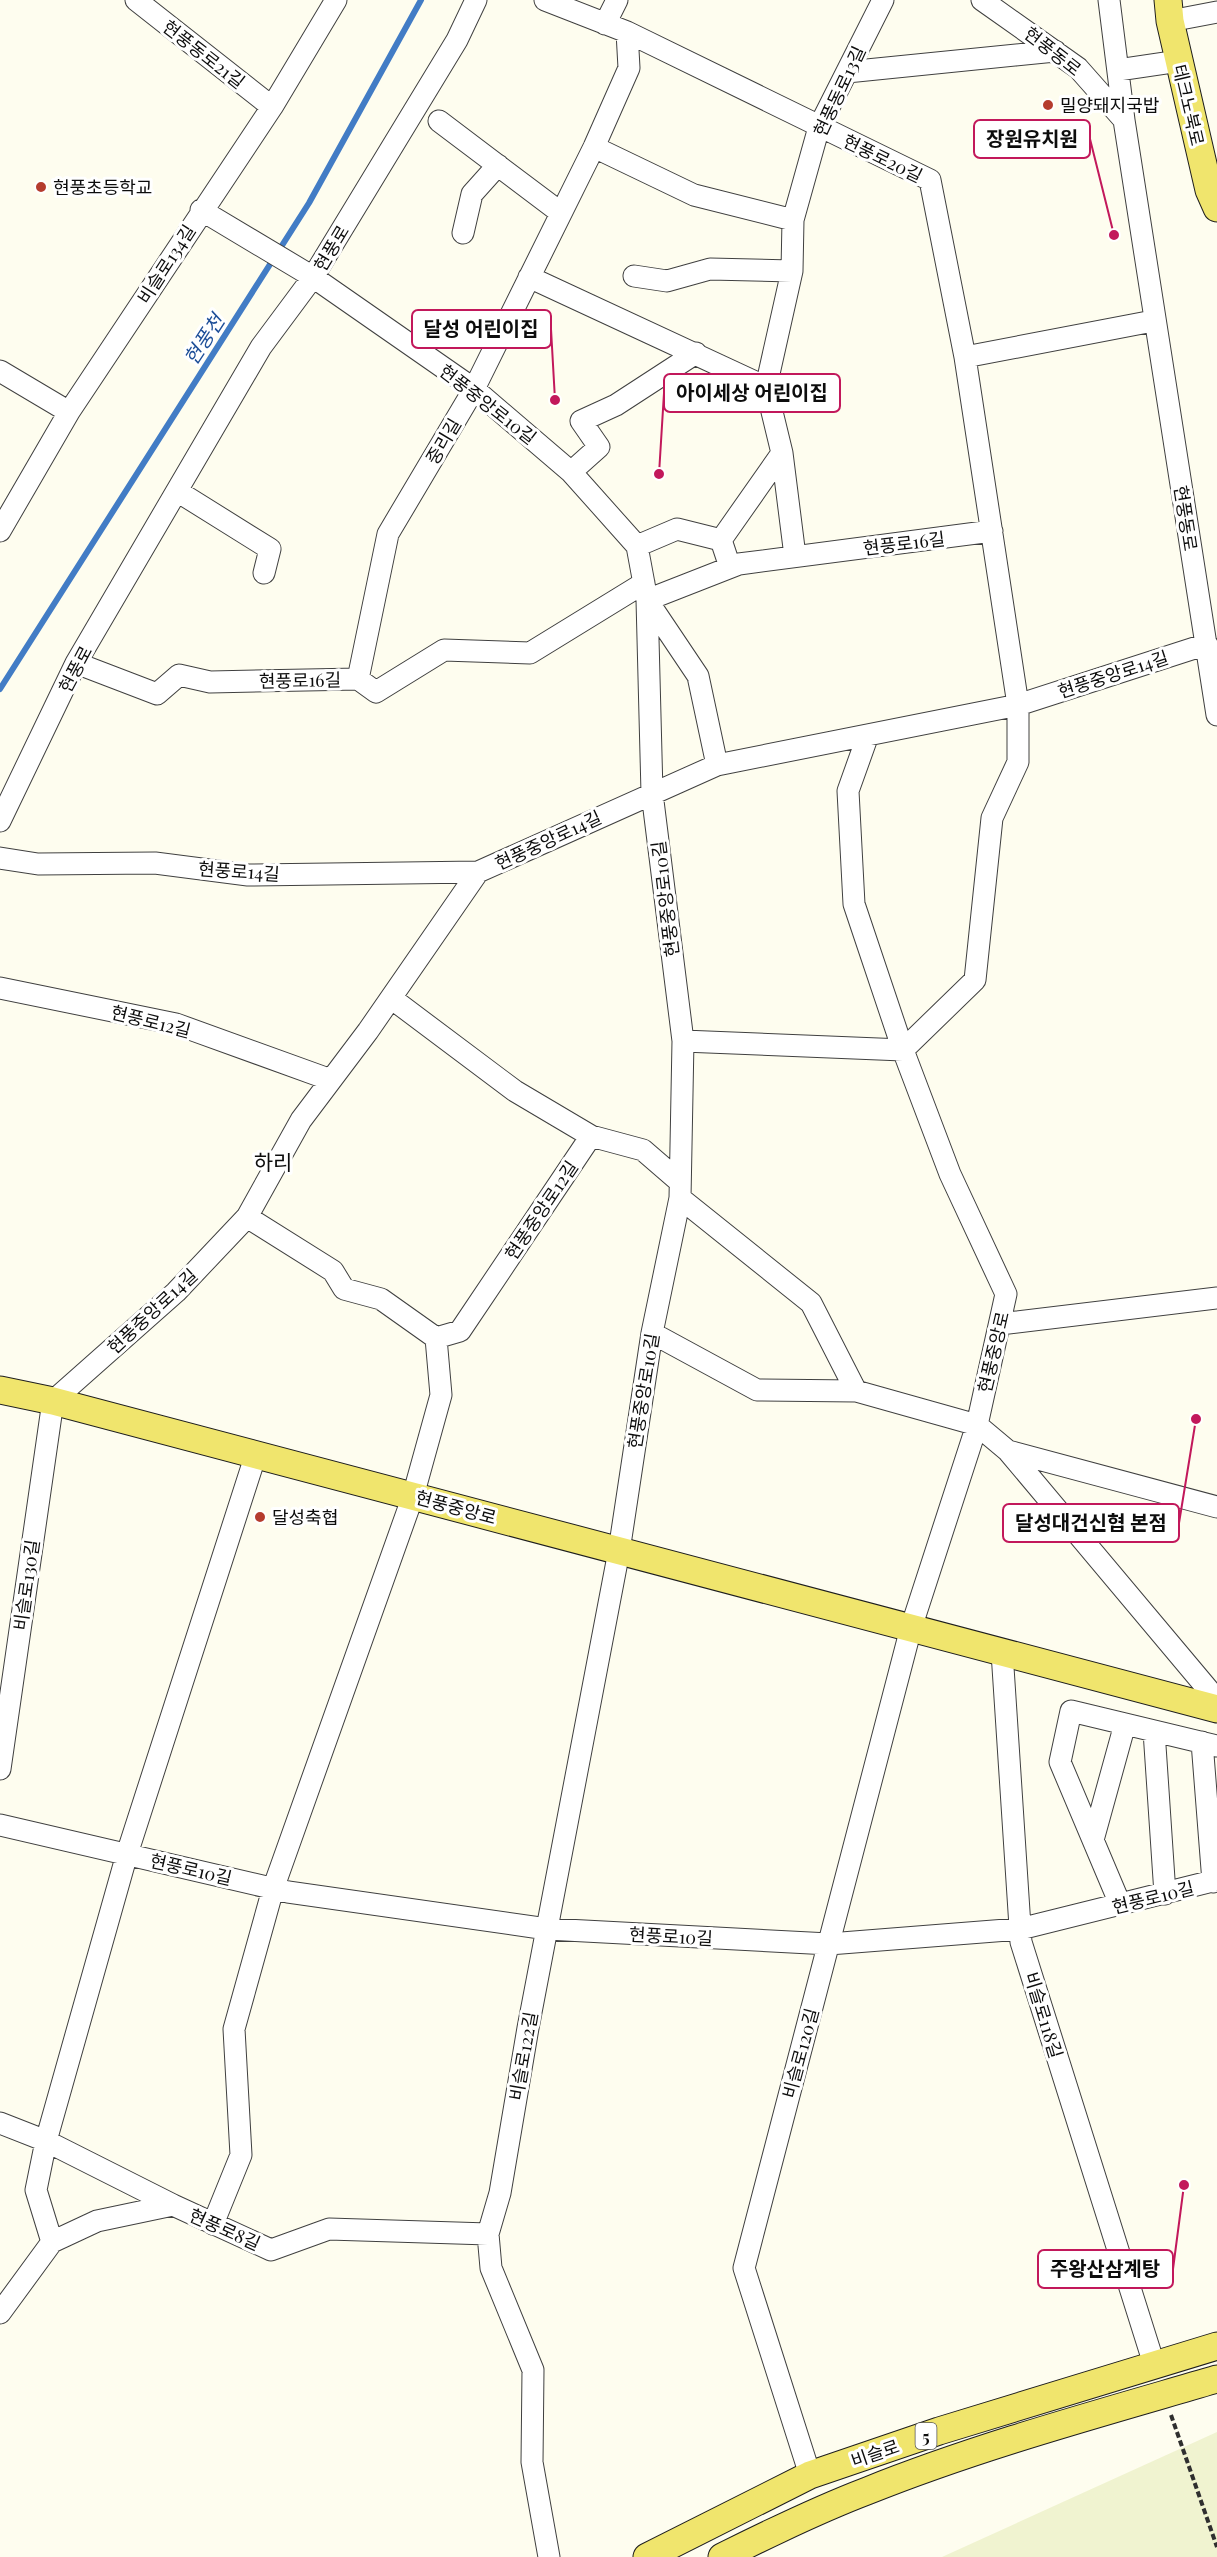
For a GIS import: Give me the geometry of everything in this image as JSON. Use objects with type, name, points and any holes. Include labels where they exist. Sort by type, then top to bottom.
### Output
[{"type":"main road","name":"테크노북로","points":[[1169,10],[1209,190],[1217,208]]},
{"type":"main road","name":"현풍중앙로","points":[[0,1390],[53,1401],[256,1454],[1217,1709]]},
{"type":"main road","name":"비슬로","points":[[647,2557],[810,2475],[939,2431],[1217,2346]]},
{"type":"main road","name":"비슬로","points":[[722,2557],[786,2525],[867,2490],[1217,2379]]},
{"type":"street","name":"비슬로134길","points":[[0,531],[69,412],[201,210],[272,107],[336,0]]},
{"type":"street","name":"현풍로","points":[[0,821],[76,663],[261,347],[313,277],[457,40],[476,0]]},
{"type":"street","name":"현풍로20길","points":[[545,0],[627,32],[930,180],[965,357],[992,531]]},
{"type":"street","points":[[605,24],[617,0]]},
{"type":"street","name":"현풍동로13길","points":[[795,556],[783,453],[766,387],[792,271],[793,220],[819,127],[883,0]]},
{"type":"street","name":"현풍동로","points":[[982,0],[1078,68],[1124,120],[1217,715]]},
{"type":"street","points":[[1109,0],[1124,120]]},
{"type":"street","name":"현풍동로21길","points":[[142,2],[272,107]]},
{"type":"street","points":[[1169,10],[1217,12]]},
{"type":"street","name":"중리길","points":[[358,679],[388,534],[474,389],[594,147],[629,68],[627,32]]},
{"type":"street","points":[[847,72],[1055,51]]},
{"type":"street","points":[[1118,70],[1179,61]]},
{"type":"street","points":[[439,121],[561,213]]},
{"type":"street","points":[[594,147],[694,195],[793,220]]},
{"type":"street","points":[[463,233],[472,194],[498,165]]},
{"type":"street","name":"현풍중앙로10길","points":[[201,210],[313,277],[474,389],[571,472],[637,546],[646,591],[652,793],[682,1041],[680,1190],[652,1333],[620,1551]]},
{"type":"street","points":[[634,276],[667,281],[710,269],[792,271]]},
{"type":"street","points":[[529,277],[766,387]]},
{"type":"street","points":[[965,357],[1154,321]]},
{"type":"street","points":[[571,472],[599,447],[581,422],[616,405],[696,353]]},
{"type":"street","points":[[0,371],[69,412]]},
{"type":"street","points":[[721,540],[783,453]]},
{"type":"street","points":[[177,491],[270,549],[264,573]]},
{"type":"street","points":[[637,546],[677,529],[721,540]]},
{"type":"street","points":[[682,1041],[903,1050],[975,980],[992,818],[1017,762],[1018,705],[992,531]]},
{"type":"street","name":"현풍로16길","points":[[76,663],[157,694],[179,675],[210,682],[358,679],[376,692],[444,650],[530,653],[646,591],[730,567],[795,556],[992,531]]},
{"type":"street","points":[[721,540],[730,567]]},
{"type":"street","name":"현풍중앙로10길","points":[[646,591],[699,676],[717,765]]},
{"type":"street","name":"현풍중앙로14길","points":[[53,1401],[176,1292],[248,1217],[301,1120],[392,998],[478,872],[717,765],[1018,705],[1207,644]]},
{"type":"street","name":"현풍중앙로","points":[[868,735],[848,791],[854,904],[903,1050],[950,1174],[1006,1294],[977,1425],[911,1628]]},
{"type":"street","name":"현풍로14길","points":[[0,858],[38,864],[155,863],[248,875],[478,872]]},
{"type":"street","name":"현풍로12길","points":[[0,988],[176,1024],[331,1080]]},
{"type":"street","points":[[392,998],[514,1091],[591,1136],[643,1150],[680,1190],[811,1303],[856,1391]]},
{"type":"street","name":"현풍중앙로12길","points":[[436,1338],[460,1331],[591,1136]]},
{"type":"street","points":[[213,2224],[241,2155],[234,2029],[273,1888],[413,1496],[441,1395],[436,1338],[381,1299],[344,1289],[333,1271],[248,1217]]},
{"type":"street","points":[[1000,1324],[1217,1298]]},
{"type":"street","points":[[652,1333],[757,1390],[856,1391],[977,1425],[1008,1451],[1217,1700]]},
{"type":"street","name":"비슬로130길","points":[[0,1769],[53,1401]]},
{"type":"street","points":[[1008,1451],[1217,1507]]},
{"type":"street","name":"현풍로10길","points":[[126,1854],[256,1454]]},
{"type":"street","name":"비슬로122길","points":[[549,2557],[532,2462],[533,2370],[491,2268],[488,2234],[501,2193],[547,1929],[620,1551]]},
{"type":"street","name":"비슬로120길","points":[[810,2475],[744,2268],[911,1628]]},
{"type":"street","name":"비슬로118길","points":[[1002,1652],[1021,1942],[1154,2364]]},
{"type":"street","points":[[1120,1904],[1060,1762],[1071,1710],[1210,1744],[1215,1881]]},
{"type":"street","points":[[1093,1840],[1125,1724]]},
{"type":"street","points":[[1155,1731],[1165,1894]]},
{"type":"street","name":"현풍로10길","points":[[0,1825],[273,1888],[547,1929],[829,1944],[1020,1929],[1215,1881]]},
{"type":"street","points":[[52,2242],[36,2190],[46,2141],[126,1854]]},
{"type":"street","name":"현풍로8길","points":[[0,2123],[46,2141],[173,2205],[271,2250],[329,2229],[488,2234]]},
{"type":"street","points":[[0,2313],[52,2242],[97,2221],[173,2205]]},
{"type":"path","points":[[1164,2394],[1217,2547]]},
{"type":"green space","points":[[1217,2432],[1217,2557],[942,2557]]},
{"type":"waterway","name":"현풍천","points":[[0,689],[309,203],[421,0]]},
{"type":"place","name":"밀양돼지국밥","points":[[1048,105]]},
{"type":"place","name":"현풍초등학교","points":[[41,187]]},
{"type":"place","name":"장원유치원","points":[[1114,235]]},
{"type":"place","name":"달성 어린이집","points":[[555,400]]},
{"type":"place","name":"아이세상 어린이집","points":[[659,474]]},
{"type":"place","name":"달성대건신협 본점","points":[[1196,1419]]},
{"type":"place","name":"달성축협","points":[[260,1517]]},
{"type":"place","name":"주왕산삼계탕","points":[[1184,2185]]},
{"type":"district","name":"하리","points":[[273,1161]]}]
